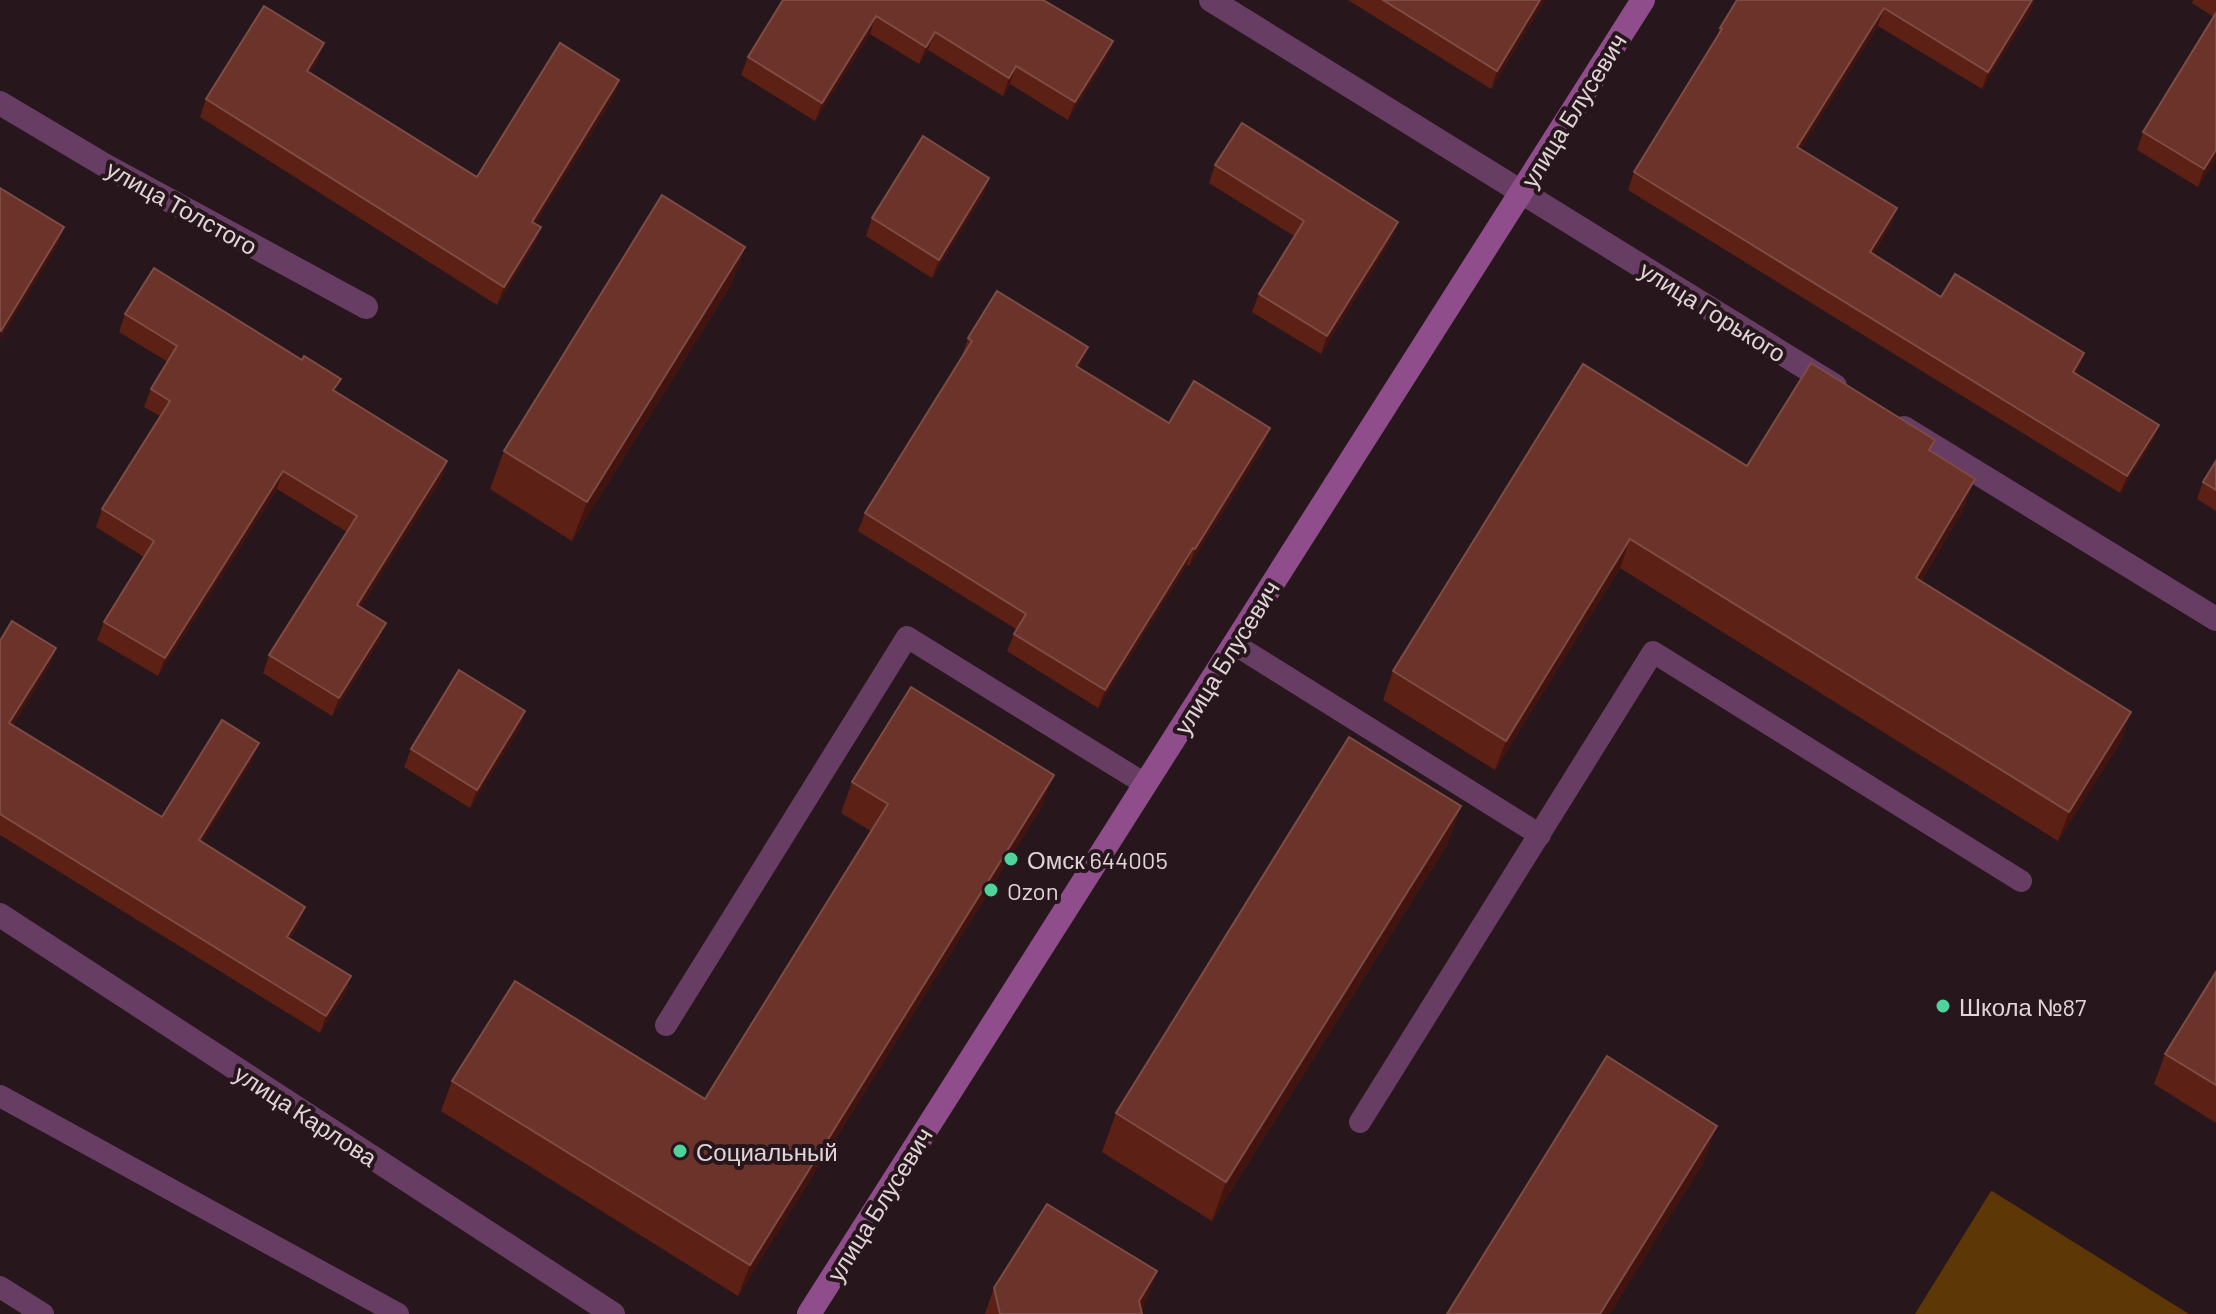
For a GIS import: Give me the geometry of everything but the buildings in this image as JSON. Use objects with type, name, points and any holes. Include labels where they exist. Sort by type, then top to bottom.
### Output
[{"type":"main road","name":"улица Блусевич","points":[[809,1314],[1643,0]]},
{"type":"street","name":"улица Горького","points":[[1211,0],[1860,401]]},
{"type":"street","name":"улица Толстого","points":[[0,103],[106,166],[366,307]]},
{"type":"street","points":[[1887,418],[2216,619]]},
{"type":"street","name":"улица Карлова","points":[[0,915],[613,1314]]},
{"type":"lane","points":[[666,1025],[907,637],[1145,784]]},
{"type":"lane","points":[[1234,644],[1540,835]]},
{"type":"lane","points":[[1360,1122],[1653,652],[2021,881]]},
{"type":"lane","points":[[0,1096],[398,1314]]},
{"type":"lane","points":[[0,1287],[43,1314]]},
{"type":"shaded area","points":[[1992,1191],[2189,1314],[1915,1314]]},
{"type":"place","name":"Омск 644005","points":[[1011,859]]},
{"type":"place","name":"Ozon","points":[[991,890]]},
{"type":"place","name":"Школа №87","points":[[1943,1006]]},
{"type":"place","name":"Социальный","points":[[680,1151]]}]
